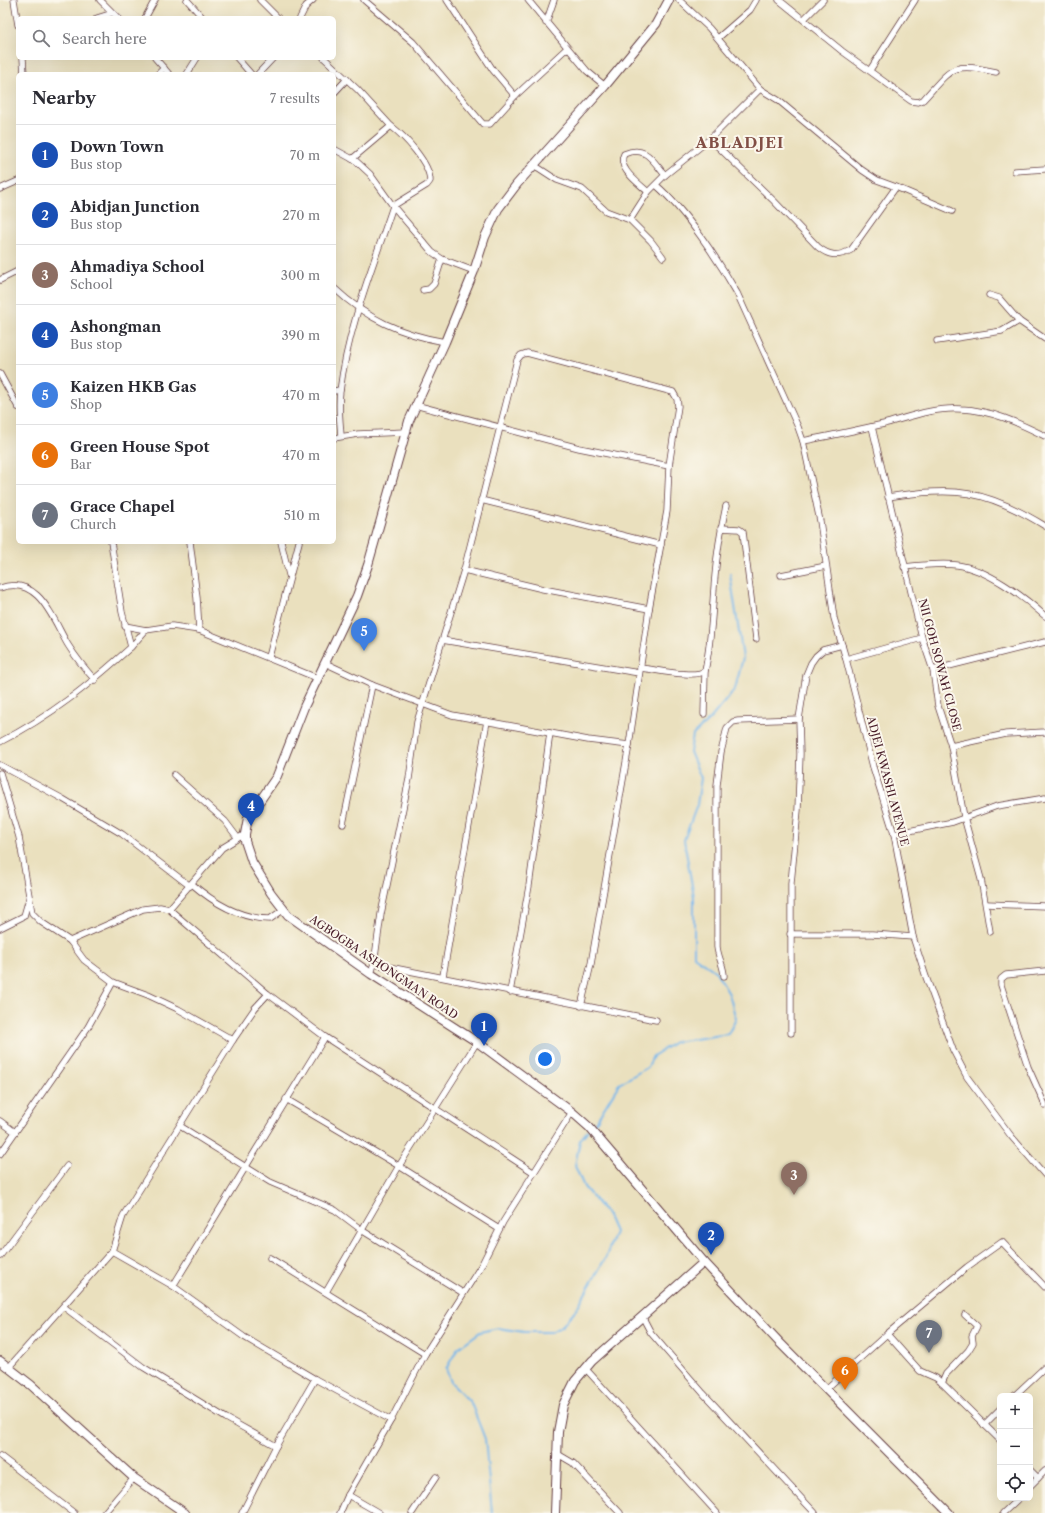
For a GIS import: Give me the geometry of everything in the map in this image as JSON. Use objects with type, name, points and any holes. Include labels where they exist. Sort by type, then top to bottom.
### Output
[{"type":"street","points":[[14,0],[17,16]]},
{"type":"street","points":[[100,0],[116,16]]},
{"type":"street","points":[[146,16],[155,0]]},
{"type":"street","points":[[187,0],[201,16]]},
{"type":"street","points":[[260,0],[276,16]]},
{"type":"street","points":[[301,16],[306,6],[313,0]]},
{"type":"street","points":[[364,0],[413,42],[483,124],[490,124],[515,96],[567,48]]},
{"type":"street","points":[[447,0],[493,70],[515,96]]},
{"type":"street","points":[[528,0],[587,71],[605,86]]},
{"type":"street","points":[[546,23],[554,0]]},
{"type":"street","points":[[169,909],[222,848],[241,836],[248,818],[277,776],[295,728],[317,678],[357,596],[368,565],[405,432],[415,405],[445,342],[474,271],[485,236],[498,209],[534,165],[605,86],[656,24],[669,0]]},
{"type":"street","points":[[679,0],[718,38],[760,89],[778,100],[862,170],[877,180],[952,211]]},
{"type":"street","points":[[718,38],[750,10],[756,0]]},
{"type":"street","points":[[779,0],[842,51],[911,101],[918,102],[923,100],[954,69],[961,66],[972,66],[996,72]]},
{"type":"street","points":[[804,19],[823,0]]},
{"type":"street","points":[[870,70],[914,0]]},
{"type":"street","points":[[104,16],[114,13]]},
{"type":"street","points":[[23,60],[24,72]]},
{"type":"street","points":[[157,60],[167,72]]},
{"type":"street","points":[[188,72],[196,60]]},
{"type":"street","points":[[239,60],[249,72]]},
{"type":"street","points":[[260,72],[271,60]]},
{"type":"street","points":[[326,60],[347,79],[391,126],[403,135],[428,170],[430,176],[427,185],[393,206],[358,308],[337,391],[341,436]]},
{"type":"street","points":[[160,72],[164,68]]},
{"type":"street","points":[[336,91],[347,79]]},
{"type":"street","points":[[630,220],[648,192],[665,175],[710,139],[760,89]]},
{"type":"street","points":[[352,159],[391,126]]},
{"type":"street","points":[[710,139],[774,201],[818,247],[834,256],[843,255],[851,250],[896,187]]},
{"type":"street","points":[[336,150],[352,159],[370,174],[393,206],[432,252],[442,259],[474,271]]},
{"type":"street","points":[[648,192],[624,167],[622,160],[624,154],[634,150],[650,156],[665,175]]},
{"type":"street","points":[[534,165],[557,180],[582,189],[606,212],[630,220],[651,241],[663,258]]},
{"type":"street","points":[[1015,171],[1045,169]]},
{"type":"street","points":[[0,189],[16,182]]},
{"type":"street","name":"ADJEI KWASHI AVENUE","points":[[656,185],[664,192],[691,225],[728,277],[737,293],[803,441],[820,522],[834,618],[846,659],[873,767],[894,834],[914,937],[926,977],[953,1050],[967,1077],[1011,1136],[1045,1175]]},
{"type":"street","points":[[423,290],[429,289],[434,284],[442,259]]},
{"type":"street","points":[[0,280],[16,272]]},
{"type":"street","points":[[336,290],[358,308],[382,323],[401,332],[445,342]]},
{"type":"street","points":[[989,295],[999,298],[1019,321],[1045,339]]},
{"type":"street","points":[[937,341],[1002,331],[1019,321]]},
{"type":"street","points":[[371,974],[374,964],[381,914],[409,779],[415,730],[464,570],[517,360],[521,355],[527,353],[673,392],[678,399],[669,466],[667,511],[649,608],[629,745],[591,964],[581,1006]]},
{"type":"street","points":[[0,374],[16,403]]},
{"type":"street","points":[[415,405],[579,448],[669,466]]},
{"type":"street","points":[[803,441],[872,427],[940,409],[960,408],[980,411],[1002,417],[1045,436]]},
{"type":"street","name":"NII GOH SOWAH CLOSE","points":[[872,427],[904,567],[922,638],[933,670],[938,706],[952,746],[964,817],[986,904],[990,932]]},
{"type":"street","points":[[336,437],[405,432]]},
{"type":"street","points":[[888,497],[914,493],[966,492],[995,499],[1045,526]]},
{"type":"street","points":[[481,500],[661,545]]},
{"type":"street","points":[[704,714],[705,671],[711,638],[715,576],[721,528],[726,506]]},
{"type":"street","points":[[721,528],[739,529],[742,532],[756,640]]},
{"type":"street","points":[[111,544],[124,626],[131,647]]},
{"type":"street","points":[[190,544],[197,598],[199,630]]},
{"type":"street","points":[[281,544],[289,577]]},
{"type":"street","points":[[269,657],[298,544]]},
{"type":"street","points":[[904,567],[925,564],[959,565],[992,577],[1045,616]]},
{"type":"street","points":[[782,575],[826,566]]},
{"type":"street","points":[[464,570],[543,589],[649,608]]},
{"type":"street","points":[[0,588],[18,586],[40,596],[76,657],[95,680]]},
{"type":"street","points":[[124,626],[146,630],[172,626],[199,630],[249,651],[269,657],[317,678]]},
{"type":"street","points":[[0,742],[54,711],[95,680],[131,647],[146,630]]},
{"type":"street","points":[[846,659],[922,638]]},
{"type":"street","points":[[442,640],[639,670],[690,674],[702,673],[705,671]]},
{"type":"street","points":[[933,670],[1045,642]]},
{"type":"street","points":[[791,1033],[791,883],[795,847],[800,762],[799,719],[806,675],[811,663],[823,650],[842,645]]},
{"type":"street","points":[[325,663],[372,686],[452,715],[550,733],[629,745]]},
{"type":"street","points":[[343,824],[372,686]]},
{"type":"street","points":[[724,976],[718,958],[717,947],[717,785],[721,752],[727,728],[733,722],[738,721],[799,719]]},
{"type":"street","points":[[443,976],[487,721]]},
{"type":"street","points":[[952,746],[1006,734],[1045,732]]},
{"type":"street","points":[[510,992],[529,886],[550,733]]},
{"type":"street","points":[[0,765],[63,799],[122,834],[191,885],[213,900],[236,912],[270,919],[284,910]]},
{"type":"street","points":[[0,773],[23,858],[32,913],[41,922],[70,941],[84,960],[113,982],[178,1009],[233,1040]]},
{"type":"street","points":[[174,775],[241,836]]},
{"type":"street","points":[[894,834],[953,822],[997,806],[1045,798]]},
{"type":"street","name":"AGBOGBA ASHONGMAN ROAD","points":[[241,836],[264,882],[284,910],[371,974],[477,1042],[572,1112],[606,1146],[704,1262],[826,1390],[949,1513]]},
{"type":"street","points":[[0,928],[24,916],[29,901]]},
{"type":"street","points":[[986,904],[1045,906]]},
{"type":"street","points":[[70,941],[143,909],[160,907],[169,909],[268,994],[325,1037],[533,1172]]},
{"type":"street","points":[[790,934],[872,934],[914,937]]},
{"type":"street","points":[[374,964],[443,976],[510,992],[656,1020]]},
{"type":"street","points":[[1045,970],[1006,975],[1001,979],[1001,985],[1028,1067],[1045,1105]]},
{"type":"street","points":[[0,1154],[88,1027],[113,982]]},
{"type":"street","points":[[9,1367],[112,1252],[123,1216],[233,1040],[255,1008],[268,994]]},
{"type":"street","points":[[173,1286],[325,1037]]},
{"type":"street","points":[[326,1292],[363,1231],[399,1166],[477,1042]]},
{"type":"street","points":[[286,1099],[399,1166],[499,1228]]},
{"type":"street","points":[[340,1513],[348,1495],[391,1420],[425,1354],[481,1266],[499,1228],[533,1172],[572,1112]]},
{"type":"street","points":[[0,1121],[15,1132]]},
{"type":"street","points":[[180,1126],[270,1182],[335,1210],[363,1231],[463,1293]]},
{"type":"street","points":[[0,1256],[67,1166]]},
{"type":"street","points":[[826,1390],[887,1334],[981,1255],[1002,1242],[1045,1287]]},
{"type":"street","points":[[112,1252],[173,1286],[244,1337],[315,1379],[391,1420]]},
{"type":"street","points":[[270,1258],[326,1292],[354,1312],[425,1354]]},
{"type":"street","points":[[554,1513],[558,1432],[563,1405],[570,1388],[585,1368],[704,1262]]},
{"type":"street","points":[[64,1307],[143,1367],[226,1418],[276,1446]]},
{"type":"street","points":[[942,1383],[946,1374],[968,1351],[973,1343],[972,1336],[977,1326],[966,1315]]},
{"type":"street","points":[[642,1316],[651,1333],[703,1393],[815,1513]]},
{"type":"street","points":[[887,1334],[920,1371],[936,1378],[942,1383],[997,1437]]},
{"type":"street","points":[[0,1361],[9,1367],[134,1478],[185,1513]]},
{"type":"street","points":[[1017,1393],[1045,1367]]},
{"type":"street","points":[[585,1368],[717,1513]]},
{"type":"street","points":[[242,1513],[276,1446],[315,1379]]},
{"type":"street","points":[[984,1425],[997,1413]]},
{"type":"street","points":[[556,1453],[572,1463],[620,1513]]},
{"type":"street","points":[[0,1456],[74,1513]]},
{"type":"street","points":[[1033,1483],[1045,1470]]},
{"type":"street","points":[[1033,1473],[1038,1478]]},
{"type":"street","points":[[412,1513],[436,1477]]},
{"type":"street","points":[[104,1513],[134,1478]]},
{"type":"street","points":[[348,1495],[379,1513]]},
{"type":"street","points":[[1003,1513],[1015,1501]]},
{"type":"street","points":[[805,1513],[811,1508]]},
{"type":"waterway","points":[[591,1127],[597,1120],[619,1084],[648,1067],[653,1056],[675,1042],[728,1034],[736,1019],[729,994],[716,972],[694,956],[694,897],[684,840],[697,805],[701,778],[690,752],[693,735],[711,718],[735,689],[743,658],[730,574]]},
{"type":"waterway","points":[[492,1513],[485,1439],[471,1403],[451,1382],[446,1369],[458,1348],[480,1332],[498,1328],[524,1332],[551,1332],[562,1326],[577,1308],[606,1257],[615,1232],[607,1214],[584,1187],[575,1166],[580,1140],[588,1130]]},
{"type":"place","name":"Kaizen HKB Gas","points":[[364,651]]},
{"type":"place","name":"Ashongman","points":[[251,826]]},
{"type":"place","name":"Down Town","points":[[484,1046]]},
{"type":"place","name":"Ahmadiya School","points":[[794,1195]]},
{"type":"place","name":"Abidjan Junction","points":[[711,1255]]},
{"type":"place","name":"Grace Chapel","points":[[929,1353]]},
{"type":"place","name":"Green House Spot","points":[[845,1390]]},
{"type":"district","name":"ABLADJEI","points":[[740,143]]}]
